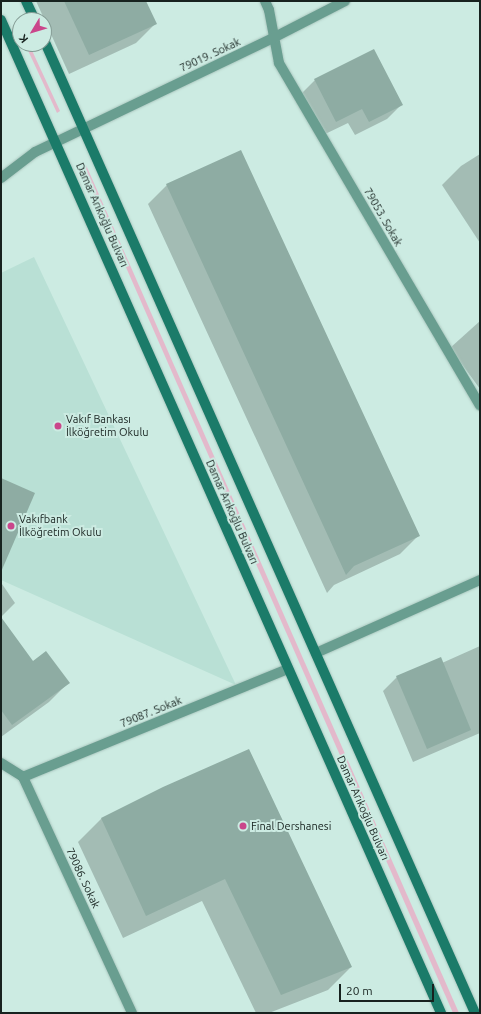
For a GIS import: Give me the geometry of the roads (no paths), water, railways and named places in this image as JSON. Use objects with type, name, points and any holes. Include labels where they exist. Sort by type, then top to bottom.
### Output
[{"type":"main road","points":[[26,1],[31,12]]},
{"type":"main road","name":"Damar Arıkoğlu Bulvarı","points":[[1,20],[287,669],[441,1013]]},
{"type":"main road","name":"Damar Arıkoğlu Bulvarı","points":[[49,52],[475,1013]]},
{"type":"street","name":"79053. Sokak","points":[[265,1],[269,10],[273,38],[279,63],[480,405]]},
{"type":"street","name":"79019. Sokak","points":[[1,178],[35,152],[273,38],[345,1]]},
{"type":"street","points":[[316,654],[480,580]]},
{"type":"street","name":"79087. Sokak","points":[[23,777],[287,669]]},
{"type":"street","points":[[1,763],[23,777]]},
{"type":"street","name":"79086. Sokak","points":[[23,777],[132,1013]]},
{"type":"place","name":"Vakıf Bankası İlköğretim Okulu","points":[[58,426]]},
{"type":"place","name":"Vakıfbank İlköğretim Okulu","points":[[11,526]]},
{"type":"place","name":"Final Dershanesi","points":[[243,826]]}]
